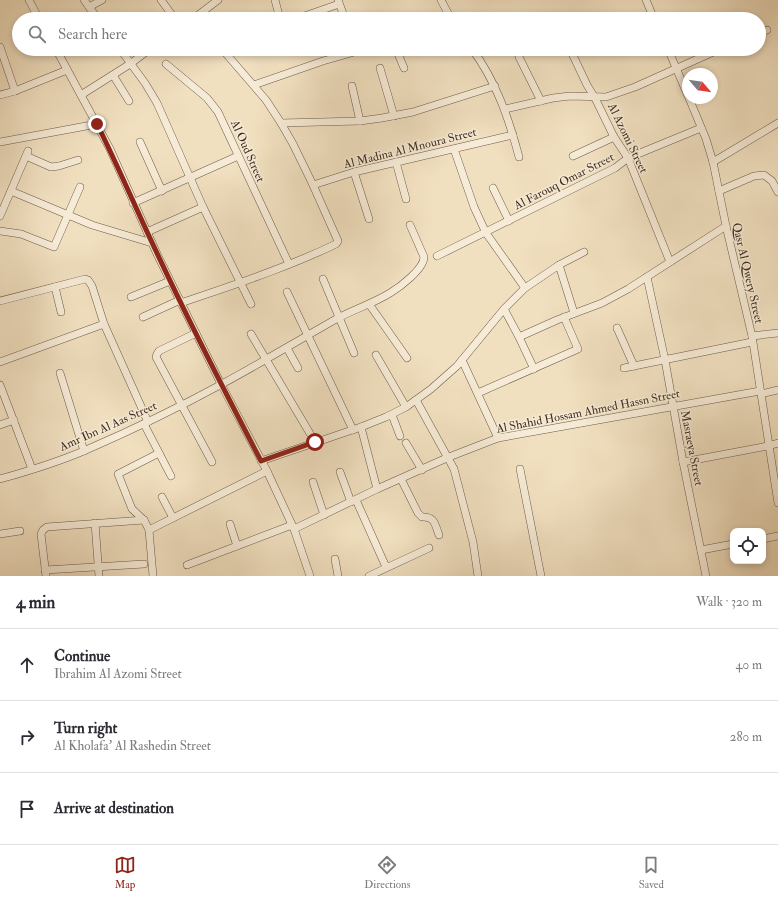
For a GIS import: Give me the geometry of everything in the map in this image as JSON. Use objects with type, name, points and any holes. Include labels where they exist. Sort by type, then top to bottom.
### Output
[{"type":"street","points":[[29,0],[35,12]]},
{"type":"street","points":[[84,0],[93,12]]},
{"type":"street","points":[[89,7],[102,0]]},
{"type":"street","points":[[161,0],[170,12]]},
{"type":"street","points":[[202,12],[216,0]]},
{"type":"street","points":[[275,0],[278,12]]},
{"type":"street","points":[[441,0],[447,12]]},
{"type":"street","points":[[646,0],[651,12]]},
{"type":"street","points":[[314,12],[339,2],[343,12]]},
{"type":"street","points":[[0,46],[15,91]]},
{"type":"street","points":[[60,56],[110,149],[133,203],[180,302],[267,471],[293,527],[310,576]]},
{"type":"street","points":[[125,56],[154,97],[203,207],[250,304]]},
{"type":"street","points":[[81,94],[141,56]]},
{"type":"street","points":[[143,317],[180,302],[240,283],[315,254],[338,242],[313,185],[281,123],[266,100],[230,56]]},
{"type":"street","points":[[254,85],[338,56]]},
{"type":"street","points":[[399,56],[404,68]]},
{"type":"street","points":[[476,56],[495,86],[505,109],[514,135],[519,157]]},
{"type":"street","name":"Al Azomi Street","points":[[573,56],[614,137],[628,158],[670,262]]},
{"type":"street","name":"Qasr Al Qwery Street","points":[[671,56],[682,82]]},
{"type":"street","points":[[505,109],[570,96],[595,98],[606,97],[635,87],[704,56]]},
{"type":"street","points":[[519,57],[541,101]]},
{"type":"street","name":"Al Oud Street","points":[[166,64],[207,98],[213,105],[222,120],[289,264]]},
{"type":"street","points":[[380,68],[394,116]]},
{"type":"street","points":[[0,95],[15,91],[67,70]]},
{"type":"street","points":[[113,75],[129,101]]},
{"type":"street","points":[[352,86],[360,121]]},
{"type":"street","points":[[281,123],[360,121],[394,116],[413,112],[495,86]]},
{"type":"street","name":"Qasr Al Qwery Street","points":[[691,104],[713,162],[752,339],[778,504]]},
{"type":"street","points":[[713,162],[778,123]]},
{"type":"street","points":[[0,142],[97,124]]},
{"type":"street","name":"Al Farouq Omar Street","points":[[437,256],[615,168],[628,158],[701,128]]},
{"type":"street","name":"Al Madina Al Mnoura Street","points":[[313,185],[354,172],[514,135]]},
{"type":"street","points":[[573,156],[614,137]]},
{"type":"street","points":[[140,142],[162,191]]},
{"type":"street","points":[[454,149],[474,207],[486,233],[525,288]]},
{"type":"street","points":[[0,216],[27,153],[51,167],[78,160]]},
{"type":"street","points":[[133,203],[238,156]]},
{"type":"street","points":[[396,162],[406,199]]},
{"type":"street","points":[[354,172],[369,219]]},
{"type":"street","points":[[719,191],[754,176],[764,175],[772,181],[778,192]]},
{"type":"street","points":[[0,230],[30,238],[54,247],[56,246],[80,187]]},
{"type":"street","points":[[494,188],[508,221]]},
{"type":"street","points":[[11,190],[111,232],[152,242]]},
{"type":"street","points":[[147,232],[203,207]]},
{"type":"street","name":"Amr Ibn Al Aas Street","points":[[0,479],[32,470],[84,451],[146,423],[221,384],[339,318],[391,293],[412,276],[424,262],[424,257],[410,224]]},
{"type":"street","points":[[519,337],[564,317],[602,303],[647,277],[726,226]]},
{"type":"street","points":[[261,461],[353,430],[406,407],[431,389],[462,360],[504,309],[525,288],[558,265],[584,252]]},
{"type":"street","points":[[558,265],[574,314]]},
{"type":"street","name":"Masraeya Street","points":[[647,277],[665,360],[672,407],[706,576]]},
{"type":"street","points":[[323,279],[354,353]]},
{"type":"street","points":[[0,301],[88,280],[92,286],[104,324],[159,453],[171,476]]},
{"type":"street","points":[[131,297],[170,280]]},
{"type":"street","points":[[55,287],[61,312]]},
{"type":"street","points":[[287,292],[353,430]]},
{"type":"street","points":[[369,304],[407,358]]},
{"type":"street","points":[[504,309],[534,369]]},
{"type":"street","points":[[478,393],[578,350],[564,317]]},
{"type":"street","points":[[0,362],[104,324]]},
{"type":"street","points":[[617,328],[634,366]]},
{"type":"street","points":[[196,333],[159,351],[156,354],[156,357],[212,462]]},
{"type":"street","points":[[624,368],[665,360],[778,333]]},
{"type":"street","points":[[251,334],[315,442]]},
{"type":"street","points":[[287,348],[298,368]]},
{"type":"street","points":[[376,355],[406,407]]},
{"type":"street","points":[[462,360],[498,438]]},
{"type":"street","points":[[60,373],[84,451]]},
{"type":"street","points":[[0,385],[32,470]]},
{"type":"street","name":"Al Shahid Hossam Ahmed Hassn Street","points":[[188,565],[324,515],[378,488],[402,479],[449,457],[498,438],[778,390]]},
{"type":"street","points":[[416,400],[449,457],[454,469],[473,542],[478,576]]},
{"type":"street","points":[[392,414],[400,436]]},
{"type":"street","points":[[0,425],[14,420]]},
{"type":"street","points":[[361,427],[378,488]]},
{"type":"street","points":[[406,443],[422,470]]},
{"type":"street","points":[[683,462],[778,443]]},
{"type":"street","points":[[153,576],[149,530],[144,520],[132,509],[118,474],[159,453]]},
{"type":"street","points":[[520,470],[541,576]]},
{"type":"street","points":[[149,530],[267,471]]},
{"type":"street","points":[[340,472],[386,567]]},
{"type":"street","points":[[402,479],[418,513],[422,518],[428,516],[431,518],[439,535]]},
{"type":"street","points":[[313,482],[324,515]]},
{"type":"street","points":[[162,497],[172,518]]},
{"type":"street","points":[[144,520],[47,527],[41,534],[45,573],[144,564]]},
{"type":"street","points":[[95,523],[99,576]]},
{"type":"street","points":[[230,524],[237,546]]},
{"type":"street","points":[[0,534],[20,531]]},
{"type":"street","points":[[766,538],[778,536]]},
{"type":"street","points":[[701,550],[730,545]]},
{"type":"street","points":[[369,576],[429,548]]},
{"type":"street","points":[[334,559],[338,576]]},
{"type":"route","points":[[97,124],[110,149],[157,254],[261,461],[315,442]]}]
